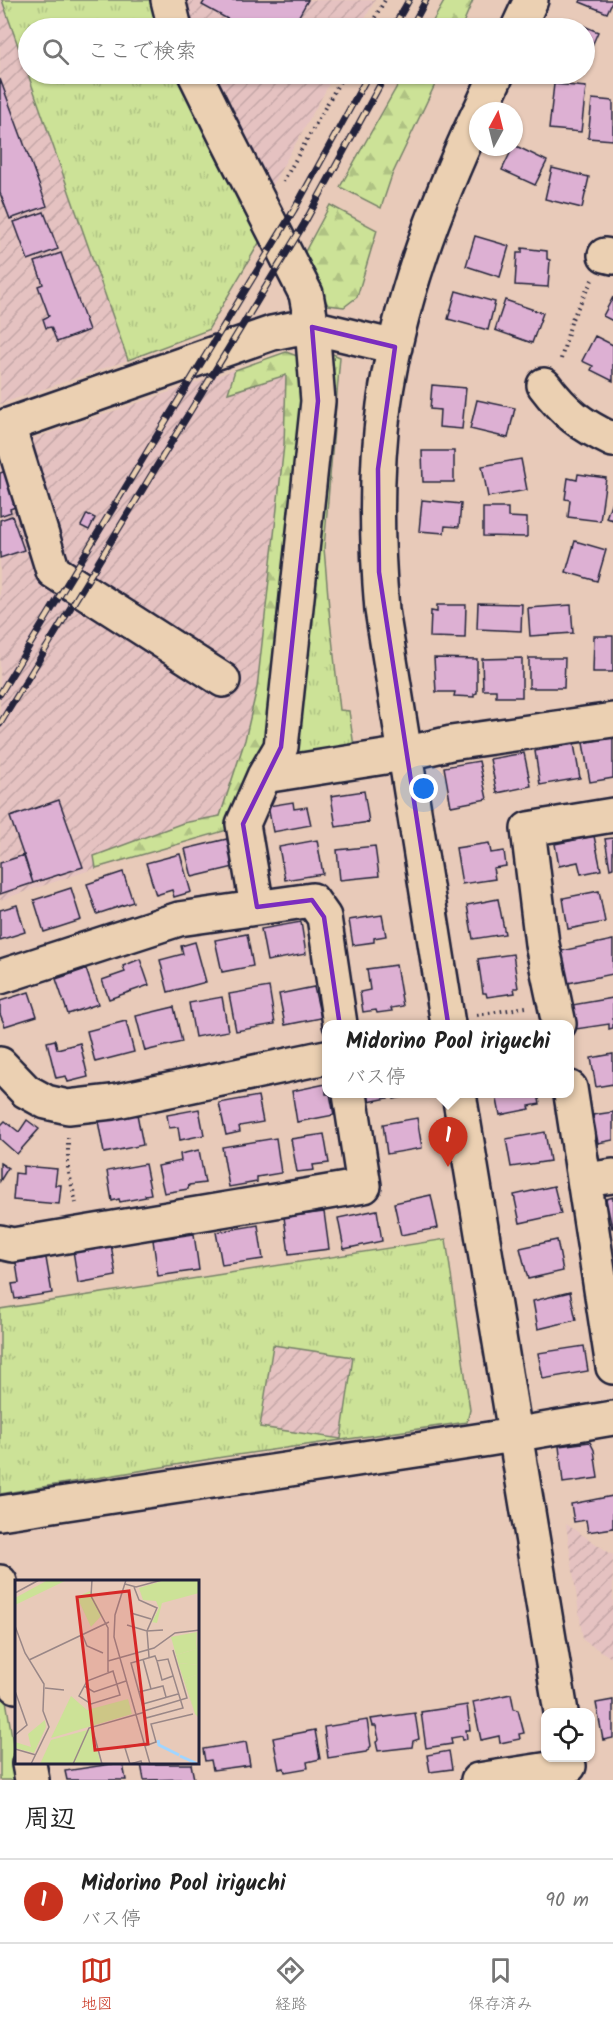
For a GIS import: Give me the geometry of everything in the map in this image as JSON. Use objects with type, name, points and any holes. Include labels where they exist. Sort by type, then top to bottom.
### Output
[{"type":"street","points":[[168,0],[172,18]]},
{"type":"street","points":[[523,18],[531,0]]},
{"type":"street","points":[[200,84],[306,294],[312,327],[318,401],[281,747],[264,776],[243,824],[257,907]]},
{"type":"street","points":[[484,102],[492,84]]},
{"type":"street","points":[[461,1020],[404,754],[382,610],[378,560],[378,469],[384,404],[406,304],[443,193],[469,135]]},
{"type":"street","points":[[223,680],[53,571],[4,426],[272,333],[312,327],[395,346]]},
{"type":"street","points":[[549,392],[563,410],[594,432],[613,440]]},
{"type":"street","points":[[264,776],[404,754],[451,743],[613,720]]},
{"type":"street","points":[[556,1014],[542,944],[528,829],[613,815]]},
{"type":"street","points":[[0,977],[178,919],[312,900],[324,917],[339,1020]]},
{"type":"street","points":[[0,1064],[26,1091],[46,1102],[68,1107],[112,1102],[322,1058]]},
{"type":"street","points":[[0,1242],[13,1245],[364,1186],[351,1098]]},
{"type":"street","points":[[460,1098],[560,1708]]},
{"type":"street","points":[[573,1098],[599,1178],[613,1367]]},
{"type":"street","points":[[0,1512],[515,1435],[613,1418]]},
{"type":"street","points":[[0,1582],[15,1680]]},
{"type":"street","points":[[29,1765],[32,1780]]},
{"type":"street","points":[[478,1780],[570,1768]]},
{"type":"path","points":[[375,18],[385,0]]},
{"type":"path","points":[[265,214],[338,84]]},
{"type":"path","points":[[549,392],[572,319],[609,256]]},
{"type":"path","points":[[461,1020],[556,1014]]},
{"type":"path","points":[[68,1107],[68,1169],[82,1233]]},
{"type":"highlighted area","points":[[312,327],[395,347],[378,469],[379,572],[450,1036],[344,1054],[324,917],[312,900],[257,907],[243,824],[281,747],[318,401]]},
{"type":"shaded area","points":[[0,0],[2,0],[18,46],[18,84],[31,84],[128,360],[0,404]]},
{"type":"shaded area","points":[[186,0],[375,0],[365,18],[189,18]]},
{"type":"shaded area","points":[[216,84],[329,84],[271,187]]},
{"type":"shaded area","points":[[286,352],[300,357],[275,720],[231,829],[96,868],[0,900],[0,450]]},
{"type":"shaded area","points":[[272,1345],[353,1357],[341,1439],[260,1427]]},
{"type":"shaded area","points":[[566,1524],[613,1555],[613,1659],[583,1640]]},
{"type":"green space","points":[[2,0],[155,0],[158,18],[18,18],[18,46]]},
{"type":"green space","points":[[445,0],[473,0],[465,18],[435,18]]},
{"type":"green space","points":[[31,84],[185,84],[262,238],[208,330],[128,360]]},
{"type":"green space","points":[[398,84],[435,84],[392,175],[381,208],[340,187]]},
{"type":"green space","points":[[330,205],[377,230],[357,297],[344,307],[328,305],[301,259]]},
{"type":"green space","points":[[286,352],[300,357],[306,413],[275,720],[231,829],[96,868],[94,856],[183,823],[220,816],[245,740],[257,688],[284,445],[286,375],[228,393],[235,370]]},
{"type":"green space","points":[[328,352],[340,357],[324,548],[340,710],[349,711],[354,747],[302,758],[293,752]]},
{"type":"green space","points":[[446,1239],[470,1410],[467,1422],[223,1457],[0,1494],[0,1309]],"holes":[[[273,1345],[353,1357],[341,1439],[260,1427]]]},
{"type":"green space","points":[[0,1663],[19,1780],[0,1780]]},
{"type":"building","points":[[205,0],[308,0],[298,18],[226,18],[202,5]]},
{"type":"building","points":[[581,0],[613,0],[607,13],[580,2]]},
{"type":"building","points":[[0,79],[47,206],[10,219],[0,193]]},
{"type":"building","points":[[554,84],[586,87],[581,132],[549,129]]},
{"type":"building","points":[[592,99],[613,101],[613,140],[588,138]]},
{"type":"building","points":[[523,149],[547,161],[535,185],[502,170],[509,156],[523,156]]},
{"type":"building","points":[[552,168],[589,177],[582,208],[545,199]]},
{"type":"building","points":[[44,212],[58,249],[28,260],[14,222]]},
{"type":"building","points":[[475,236],[509,246],[500,277],[466,266]]},
{"type":"building","points":[[522,248],[547,251],[547,259],[550,260],[548,287],[515,285],[517,253],[522,253]]},
{"type":"building","points":[[61,253],[89,330],[57,342],[51,327],[46,328],[43,319],[49,316],[38,286],[43,284],[35,262]]},
{"type":"building","points":[[456,291],[495,302],[488,330],[448,319]]},
{"type":"building","points":[[613,297],[613,321],[603,316]]},
{"type":"building","points":[[505,300],[543,313],[532,343],[495,330]]},
{"type":"building","points":[[595,336],[613,345],[613,381],[591,370],[593,366],[582,361]]},
{"type":"building","points":[[432,385],[466,388],[462,429],[439,427],[440,410],[430,409]]},
{"type":"building","points":[[477,400],[515,408],[508,438],[470,429]]},
{"type":"building","points":[[422,451],[454,451],[454,482],[423,482]]},
{"type":"building","points":[[521,459],[527,490],[488,497],[482,466]]},
{"type":"building","points":[[6,471],[18,506],[10,509],[11,512],[0,516],[0,473]]},
{"type":"building","points":[[578,474],[606,478],[600,521],[568,517],[570,500],[565,499],[568,478],[577,480]]},
{"type":"building","points":[[613,498],[613,520],[606,518]]},
{"type":"building","points":[[422,500],[461,504],[459,527],[445,526],[444,533],[419,531]]},
{"type":"building","points":[[483,508],[508,508],[508,517],[527,518],[527,537],[483,536]]},
{"type":"building","points":[[87,514],[95,518],[89,530],[81,526]]},
{"type":"building","points":[[12,516],[24,550],[0,558],[0,520]]},
{"type":"building","points":[[575,541],[606,550],[597,581],[566,572]]},
{"type":"building","points":[[478,603],[522,604],[521,631],[477,629]]},
{"type":"building","points":[[437,605],[466,605],[465,638],[430,637],[431,611],[437,612]]},
{"type":"building","points":[[571,605],[573,633],[530,636],[528,608]]},
{"type":"building","points":[[594,636],[613,636],[613,672],[593,672]]},
{"type":"building","points":[[434,658],[477,659],[477,693],[474,697],[454,696],[455,692],[436,692]]},
{"type":"building","points":[[522,658],[522,697],[496,697],[496,690],[483,690],[482,659]]},
{"type":"building","points":[[529,658],[565,658],[564,688],[529,688]]},
{"type":"building","points":[[613,737],[613,778],[590,782],[583,743]]},
{"type":"building","points":[[574,744],[580,778],[540,785],[535,751]]},
{"type":"building","points":[[524,753],[531,786],[497,793],[490,759]]},
{"type":"building","points":[[479,761],[487,799],[451,806],[444,767]]},
{"type":"building","points":[[364,791],[369,822],[336,827],[331,796]]},
{"type":"building","points":[[59,800],[83,867],[33,883],[10,817]]},
{"type":"building","points":[[293,802],[294,809],[307,807],[311,825],[273,832],[268,806]]},
{"type":"building","points":[[594,836],[601,870],[581,874],[578,862],[559,866],[555,844]]},
{"type":"building","points":[[613,838],[613,868],[610,869],[605,839]]},
{"type":"building","points":[[227,839],[234,867],[192,877],[185,849]]},
{"type":"building","points":[[317,840],[323,874],[285,880],[279,847]]},
{"type":"building","points":[[489,843],[491,853],[504,851],[506,866],[493,868],[495,879],[462,884],[456,848]]},
{"type":"building","points":[[375,846],[379,876],[340,880],[337,850]]},
{"type":"building","points":[[180,854],[191,892],[174,897],[172,890],[156,895],[146,863]]},
{"type":"building","points":[[24,855],[33,883],[0,894],[0,863]]},
{"type":"building","points":[[123,872],[133,902],[97,914],[87,884]]},
{"type":"building","points":[[71,888],[81,920],[44,932],[34,900]]},
{"type":"building","points":[[599,891],[605,922],[568,929],[563,898]]},
{"type":"building","points":[[498,899],[505,934],[473,939],[467,905]]},
{"type":"building","points":[[17,905],[25,932],[0,940],[0,910]]},
{"type":"building","points":[[382,915],[386,936],[374,938],[374,942],[353,945],[349,920]]},
{"type":"building","points":[[301,922],[306,954],[267,961],[261,929]]},
{"type":"building","points":[[247,934],[253,966],[222,972],[215,940]]},
{"type":"building","points":[[613,940],[613,974],[568,983],[561,951]]},
{"type":"building","points":[[195,942],[206,982],[168,992],[160,960],[183,954],[181,946]]},
{"type":"building","points":[[513,954],[518,988],[514,988],[515,993],[487,997],[486,993],[483,993],[478,959]]},
{"type":"building","points":[[140,959],[149,985],[109,999],[102,980],[125,972],[123,966]]},
{"type":"building","points":[[396,965],[403,1006],[391,1008],[392,1011],[363,1012],[360,992],[370,990],[367,969]]},
{"type":"building","points":[[86,969],[98,1004],[68,1014],[56,979]]},
{"type":"building","points":[[269,987],[275,1024],[236,1031],[229,994]]},
{"type":"building","points":[[314,987],[321,1018],[285,1025],[279,994]]},
{"type":"building","points":[[29,992],[37,1016],[5,1026],[0,1014],[0,1001]]},
{"type":"building","points":[[222,997],[228,1031],[195,1037],[189,1003]]},
{"type":"building","points":[[613,998],[613,1028],[609,1029],[609,1024],[576,1029],[572,1005]]},
{"type":"building","points":[[174,1007],[182,1042],[145,1051],[136,1016]]},
{"type":"building","points":[[126,1021],[134,1052],[95,1062],[87,1031]]},
{"type":"building","points":[[55,1040],[57,1049],[80,1043],[88,1077],[68,1082],[66,1076],[56,1078],[47,1042]]},
{"type":"building","points":[[613,1054],[613,1084],[596,1087],[591,1058]]},
{"type":"building","points":[[322,1085],[322,1098],[331,1098],[334,1115],[297,1122],[292,1091]]},
{"type":"building","points":[[258,1096],[263,1122],[239,1126],[240,1132],[226,1135],[219,1103]]},
{"type":"building","points":[[367,1098],[388,1098],[368,1102]]},
{"type":"building","points":[[497,1098],[539,1098],[540,1104],[529,1106],[530,1109],[500,1115]]},
{"type":"building","points":[[199,1109],[204,1135],[180,1140],[178,1127],[169,1128],[167,1115]]},
{"type":"building","points":[[613,1112],[613,1140],[598,1143],[593,1115]]},
{"type":"building","points":[[137,1114],[143,1145],[104,1153],[98,1121]]},
{"type":"building","points":[[417,1118],[422,1148],[387,1154],[383,1124]]},
{"type":"building","points":[[27,1120],[39,1129],[17,1154],[0,1139],[0,1126],[5,1121],[19,1132]]},
{"type":"building","points":[[545,1132],[550,1161],[511,1167],[506,1139]]},
{"type":"building","points":[[324,1134],[329,1163],[313,1165],[314,1170],[297,1172],[291,1139]]},
{"type":"building","points":[[276,1138],[281,1173],[257,1177],[257,1182],[229,1187],[222,1147]]},
{"type":"building","points":[[199,1150],[205,1183],[189,1185],[188,1189],[164,1193],[158,1166],[181,1161],[180,1154]]},
{"type":"building","points":[[0,1163],[8,1168],[0,1181]]},
{"type":"building","points":[[145,1164],[151,1194],[120,1202],[119,1199],[112,1201],[107,1171]]},
{"type":"building","points":[[23,1166],[57,1169],[55,1185],[61,1185],[59,1204],[13,1200],[15,1173],[23,1174]]},
{"type":"building","points":[[554,1186],[561,1214],[520,1223],[514,1195]]},
{"type":"building","points":[[431,1195],[438,1228],[401,1235],[394,1203]]},
{"type":"building","points":[[613,1197],[613,1228],[612,1228],[606,1199]]},
{"type":"building","points":[[377,1210],[382,1241],[344,1249],[338,1218]]},
{"type":"building","points":[[324,1212],[329,1249],[289,1254],[284,1217]]},
{"type":"building","points":[[258,1225],[263,1259],[222,1265],[216,1232]]},
{"type":"building","points":[[194,1234],[199,1270],[158,1276],[153,1240]]},
{"type":"building","points":[[557,1240],[563,1271],[528,1279],[520,1248]]},
{"type":"building","points":[[111,1244],[116,1276],[78,1283],[73,1250]]},
{"type":"building","points":[[46,1258],[52,1293],[15,1299],[12,1284],[19,1283],[16,1263]]},
{"type":"building","points":[[570,1292],[576,1320],[538,1329],[533,1301]]},
{"type":"building","points":[[584,1346],[588,1371],[543,1379],[538,1353]]},
{"type":"building","points":[[590,1442],[594,1450],[598,1478],[563,1483],[559,1446]]},
{"type":"building","points":[[613,1496],[613,1528],[588,1532],[586,1520],[574,1522],[571,1504]]},
{"type":"building","points":[[511,1694],[514,1709],[518,1710],[524,1733],[519,1734],[520,1739],[500,1743],[499,1736],[481,1740],[473,1702]]},
{"type":"building","points":[[613,1700],[613,1738],[603,1740],[596,1703]]},
{"type":"building","points":[[467,1705],[470,1730],[466,1730],[467,1739],[463,1740],[462,1736],[451,1738],[452,1744],[426,1748],[421,1712]]},
{"type":"building","points":[[415,1713],[419,1739],[413,1741],[412,1747],[378,1751],[376,1742],[379,1740],[376,1726],[373,1726],[371,1719]]},
{"type":"building","points":[[367,1720],[371,1746],[366,1752],[328,1758],[324,1727]]},
{"type":"building","points":[[315,1730],[320,1759],[307,1762],[308,1768],[285,1772],[284,1768],[279,1769],[273,1738]]},
{"type":"building","points":[[246,1742],[250,1765],[213,1770],[211,1760],[205,1761],[203,1749]]},
{"type":"building","points":[[449,1751],[452,1769],[430,1772],[427,1755]]},
{"type":"building","points":[[104,1765],[123,1765],[126,1780],[67,1780],[65,1771]]},
{"type":"building","points":[[141,1765],[191,1765],[194,1779],[144,1780]]},
{"type":"railway","points":[[399,18],[409,0]]},
{"type":"railway","points":[[416,18],[426,0]]},
{"type":"railway","points":[[0,694],[294,210],[363,84]]},
{"type":"railway","points":[[0,724],[304,224],[381,84]]},
{"type":"place","name":"Midorino Pool iriguchi","points":[[448,1167]]}]
